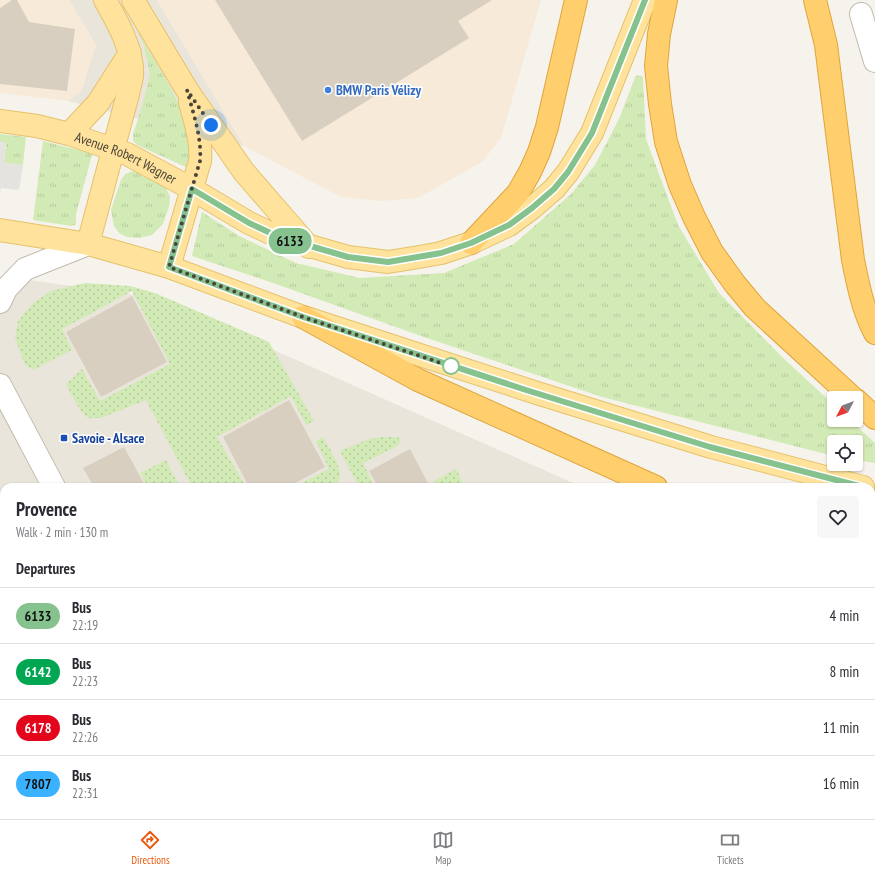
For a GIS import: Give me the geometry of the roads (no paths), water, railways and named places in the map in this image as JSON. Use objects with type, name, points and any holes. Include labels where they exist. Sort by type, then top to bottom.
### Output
[{"type":"highway","points":[[471,243],[518,193],[539,152],[547,127],[576,0]]},
{"type":"highway","points":[[666,0],[656,66],[660,104],[666,142],[680,186],[694,217],[712,252],[735,284],[755,308],[845,391]]},
{"type":"highway","points":[[815,0],[826,45],[853,260],[860,293],[869,322],[875,333]]},
{"type":"highway","points":[[303,317],[418,380],[647,483]]},
{"type":"highway","points":[[863,407],[875,418]]},
{"type":"main road","points":[[88,244],[132,75],[130,53],[117,21],[105,0]]},
{"type":"main road","points":[[133,0],[187,90],[244,172],[309,247]]},
{"type":"main road","name":"Avenue Robert Wagner","points":[[0,121],[37,126],[69,134],[127,154],[192,189],[249,223],[279,237],[309,247],[348,257],[388,262],[441,253],[471,243],[509,225],[554,189],[568,172],[592,133],[645,0]]},
{"type":"main road","points":[[69,134],[98,103],[130,53]]},
{"type":"main road","points":[[169,267],[200,161],[201,150],[187,90]]},
{"type":"main road","points":[[0,230],[88,244],[169,267],[303,317],[451,366],[710,447],[848,483]]},
{"type":"street","points":[[856,7],[875,34]]},
{"type":"street","points":[[856,7],[875,62]]},
{"type":"street","points":[[0,302],[6,289],[25,269],[88,244]]},
{"type":"street","points":[[0,385],[52,483]]},
{"type":"place","name":"BMW Paris Vélizy","points":[[328,90]]},
{"type":"place","name":"Savoie - Alsace","points":[[64,438]]}]
